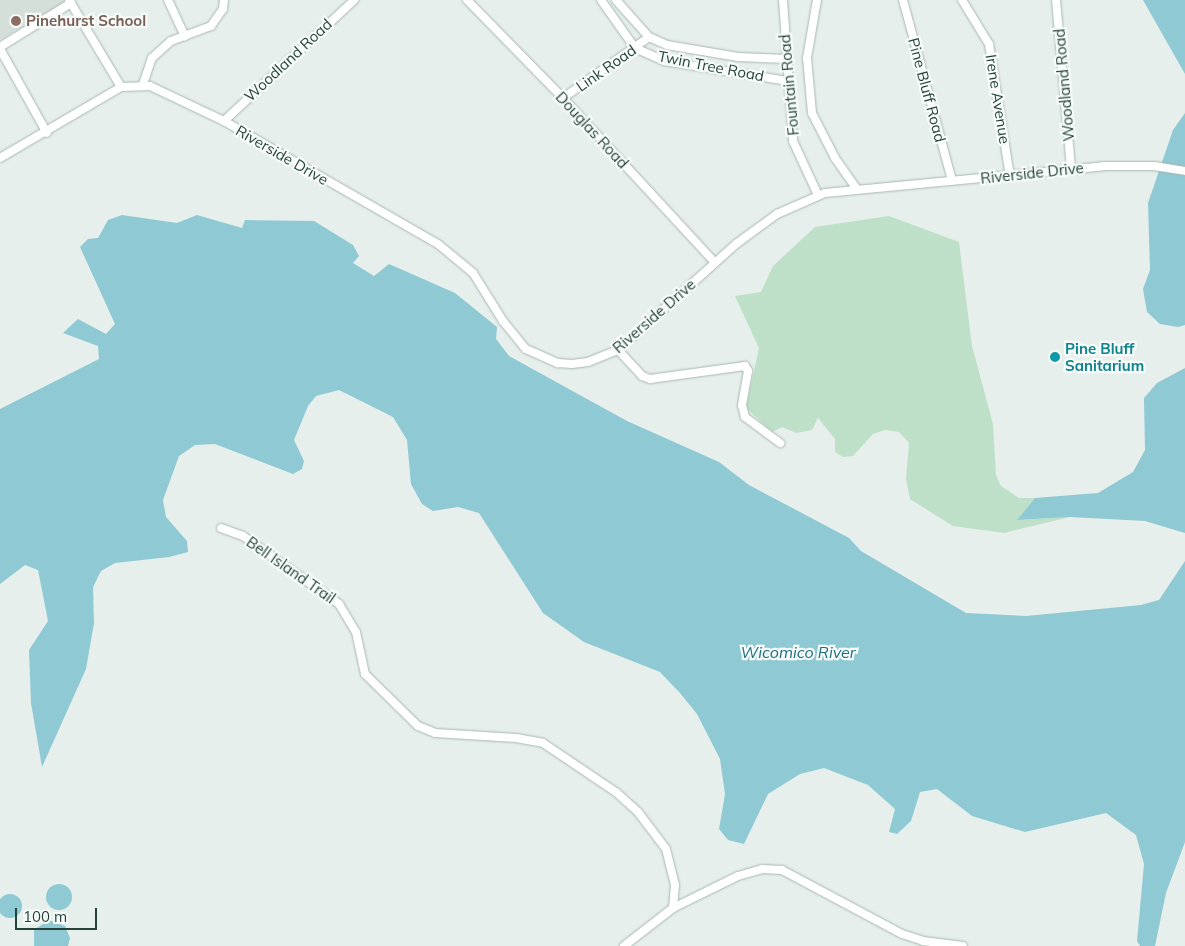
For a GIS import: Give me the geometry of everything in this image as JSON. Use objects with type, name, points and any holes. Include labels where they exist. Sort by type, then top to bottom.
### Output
[{"type":"street","points":[[168,0],[185,36]]},
{"type":"street","points":[[0,158],[47,133],[121,87],[142,84],[152,58],[171,41],[211,26],[223,9],[224,0]]},
{"type":"street","name":"Woodland Road","points":[[224,121],[354,0]]},
{"type":"street","name":"Douglas Road","points":[[467,0],[563,98],[715,263]]},
{"type":"street","points":[[601,0],[635,48]]},
{"type":"street","points":[[616,0],[649,37],[667,45],[738,57],[786,59]]},
{"type":"street","name":"Fountain Road","points":[[783,0],[793,140],[818,195]]},
{"type":"street","points":[[817,0],[807,58],[812,113],[835,158],[856,188]]},
{"type":"street","name":"Pine Bluff Road","points":[[903,0],[952,180]]},
{"type":"street","name":"Irene Avenue","points":[[962,0],[989,44],[1010,176]]},
{"type":"street","name":"Woodland Road","points":[[1056,0],[1072,170]]},
{"type":"street","points":[[47,133],[0,48],[70,2],[121,87]]},
{"type":"street","name":"Link Road","points":[[563,98],[649,37]]},
{"type":"street","name":"Twin Tree Road","points":[[635,48],[664,61],[788,80]]},
{"type":"street","name":"Riverside Drive","points":[[142,84],[224,121],[459,259],[473,273],[518,342],[533,354],[572,364],[588,362],[618,350],[715,263],[777,214],[818,195],[856,188],[1072,170],[1154,166],[1185,171]]},
{"type":"street","points":[[618,350],[642,376],[650,379],[743,366],[748,371],[742,405],[745,417],[780,443]]},
{"type":"street","name":"Bell Island Trail","points":[[222,528],[243,536],[339,604],[356,632],[365,674],[418,726],[435,733],[516,738],[543,743],[617,793],[638,812],[666,849],[676,886],[673,908]]},
{"type":"street","points":[[624,946],[673,908],[738,876],[762,869],[782,870],[902,934],[922,941],[962,946]]},
{"type":"shaded area","name":"Pinehurst School","points":[[0,0],[63,0],[64,2],[0,40]]},
{"type":"green space","points":[[889,216],[959,242],[972,346],[993,424],[996,475],[1001,486],[1019,498],[1035,498],[1018,520],[1070,517],[1004,533],[953,526],[910,499],[906,479],[909,443],[899,432],[885,430],[873,434],[853,456],[843,457],[835,452],[835,439],[818,418],[812,430],[796,433],[782,427],[772,432],[746,408],[759,348],[735,296],[761,292],[773,266],[815,227]]},
{"type":"water","points":[[1143,0],[1185,0],[1185,74]]},
{"type":"water","points":[[1185,113],[1185,325],[1178,327],[1160,324],[1147,312],[1143,289],[1150,270],[1148,203],[1173,130]]},
{"type":"water","name":"Wicomico River","points":[[122,215],[177,223],[197,215],[242,228],[245,220],[314,221],[353,245],[359,256],[353,263],[374,276],[389,264],[455,293],[497,327],[496,339],[509,356],[627,421],[719,462],[749,485],[849,538],[861,551],[966,613],[1026,616],[1141,605],[1159,600],[1185,561],[1185,842],[1166,893],[1155,946],[1140,946],[1137,941],[1144,864],[1136,835],[1106,813],[1025,832],[972,816],[937,789],[920,792],[911,821],[897,834],[889,832],[895,809],[868,785],[824,768],[800,774],[768,794],[744,844],[728,840],[719,829],[725,794],[720,759],[697,714],[680,693],[660,672],[584,642],[543,613],[479,513],[458,507],[433,511],[422,504],[411,484],[407,440],[393,417],[339,390],[316,396],[308,406],[294,440],[304,461],[302,469],[293,474],[215,444],[195,445],[179,456],[163,500],[166,517],[187,541],[188,552],[169,557],[115,563],[101,571],[93,587],[94,623],[86,669],[42,767],[31,703],[29,650],[48,621],[38,570],[25,565],[0,584],[0,409],[99,359],[98,346],[63,333],[78,319],[106,334],[115,324],[80,247],[88,239],[98,238],[108,220]]},
{"type":"water","points":[[1185,368],[1185,533],[1145,521],[1070,517],[1017,520],[1035,498],[1098,493],[1133,472],[1145,450],[1144,398],[1157,383]]},
{"type":"water","points":[[59,884],[68,888],[72,897],[68,906],[59,910],[50,906],[46,897],[50,888]]},
{"type":"water","points":[[10,894],[15,895],[21,901],[21,911],[15,917],[10,918],[5,917],[-1,911],[-2,906],[-1,901],[5,895]]},
{"type":"water","points":[[49,920],[65,926],[70,938],[68,946],[34,946],[34,930]]},
{"type":"place","name":"Pinehurst School","points":[[16,21]]},
{"type":"place","name":"Pine Bluff Sanitarium","points":[[1055,357]]}]
